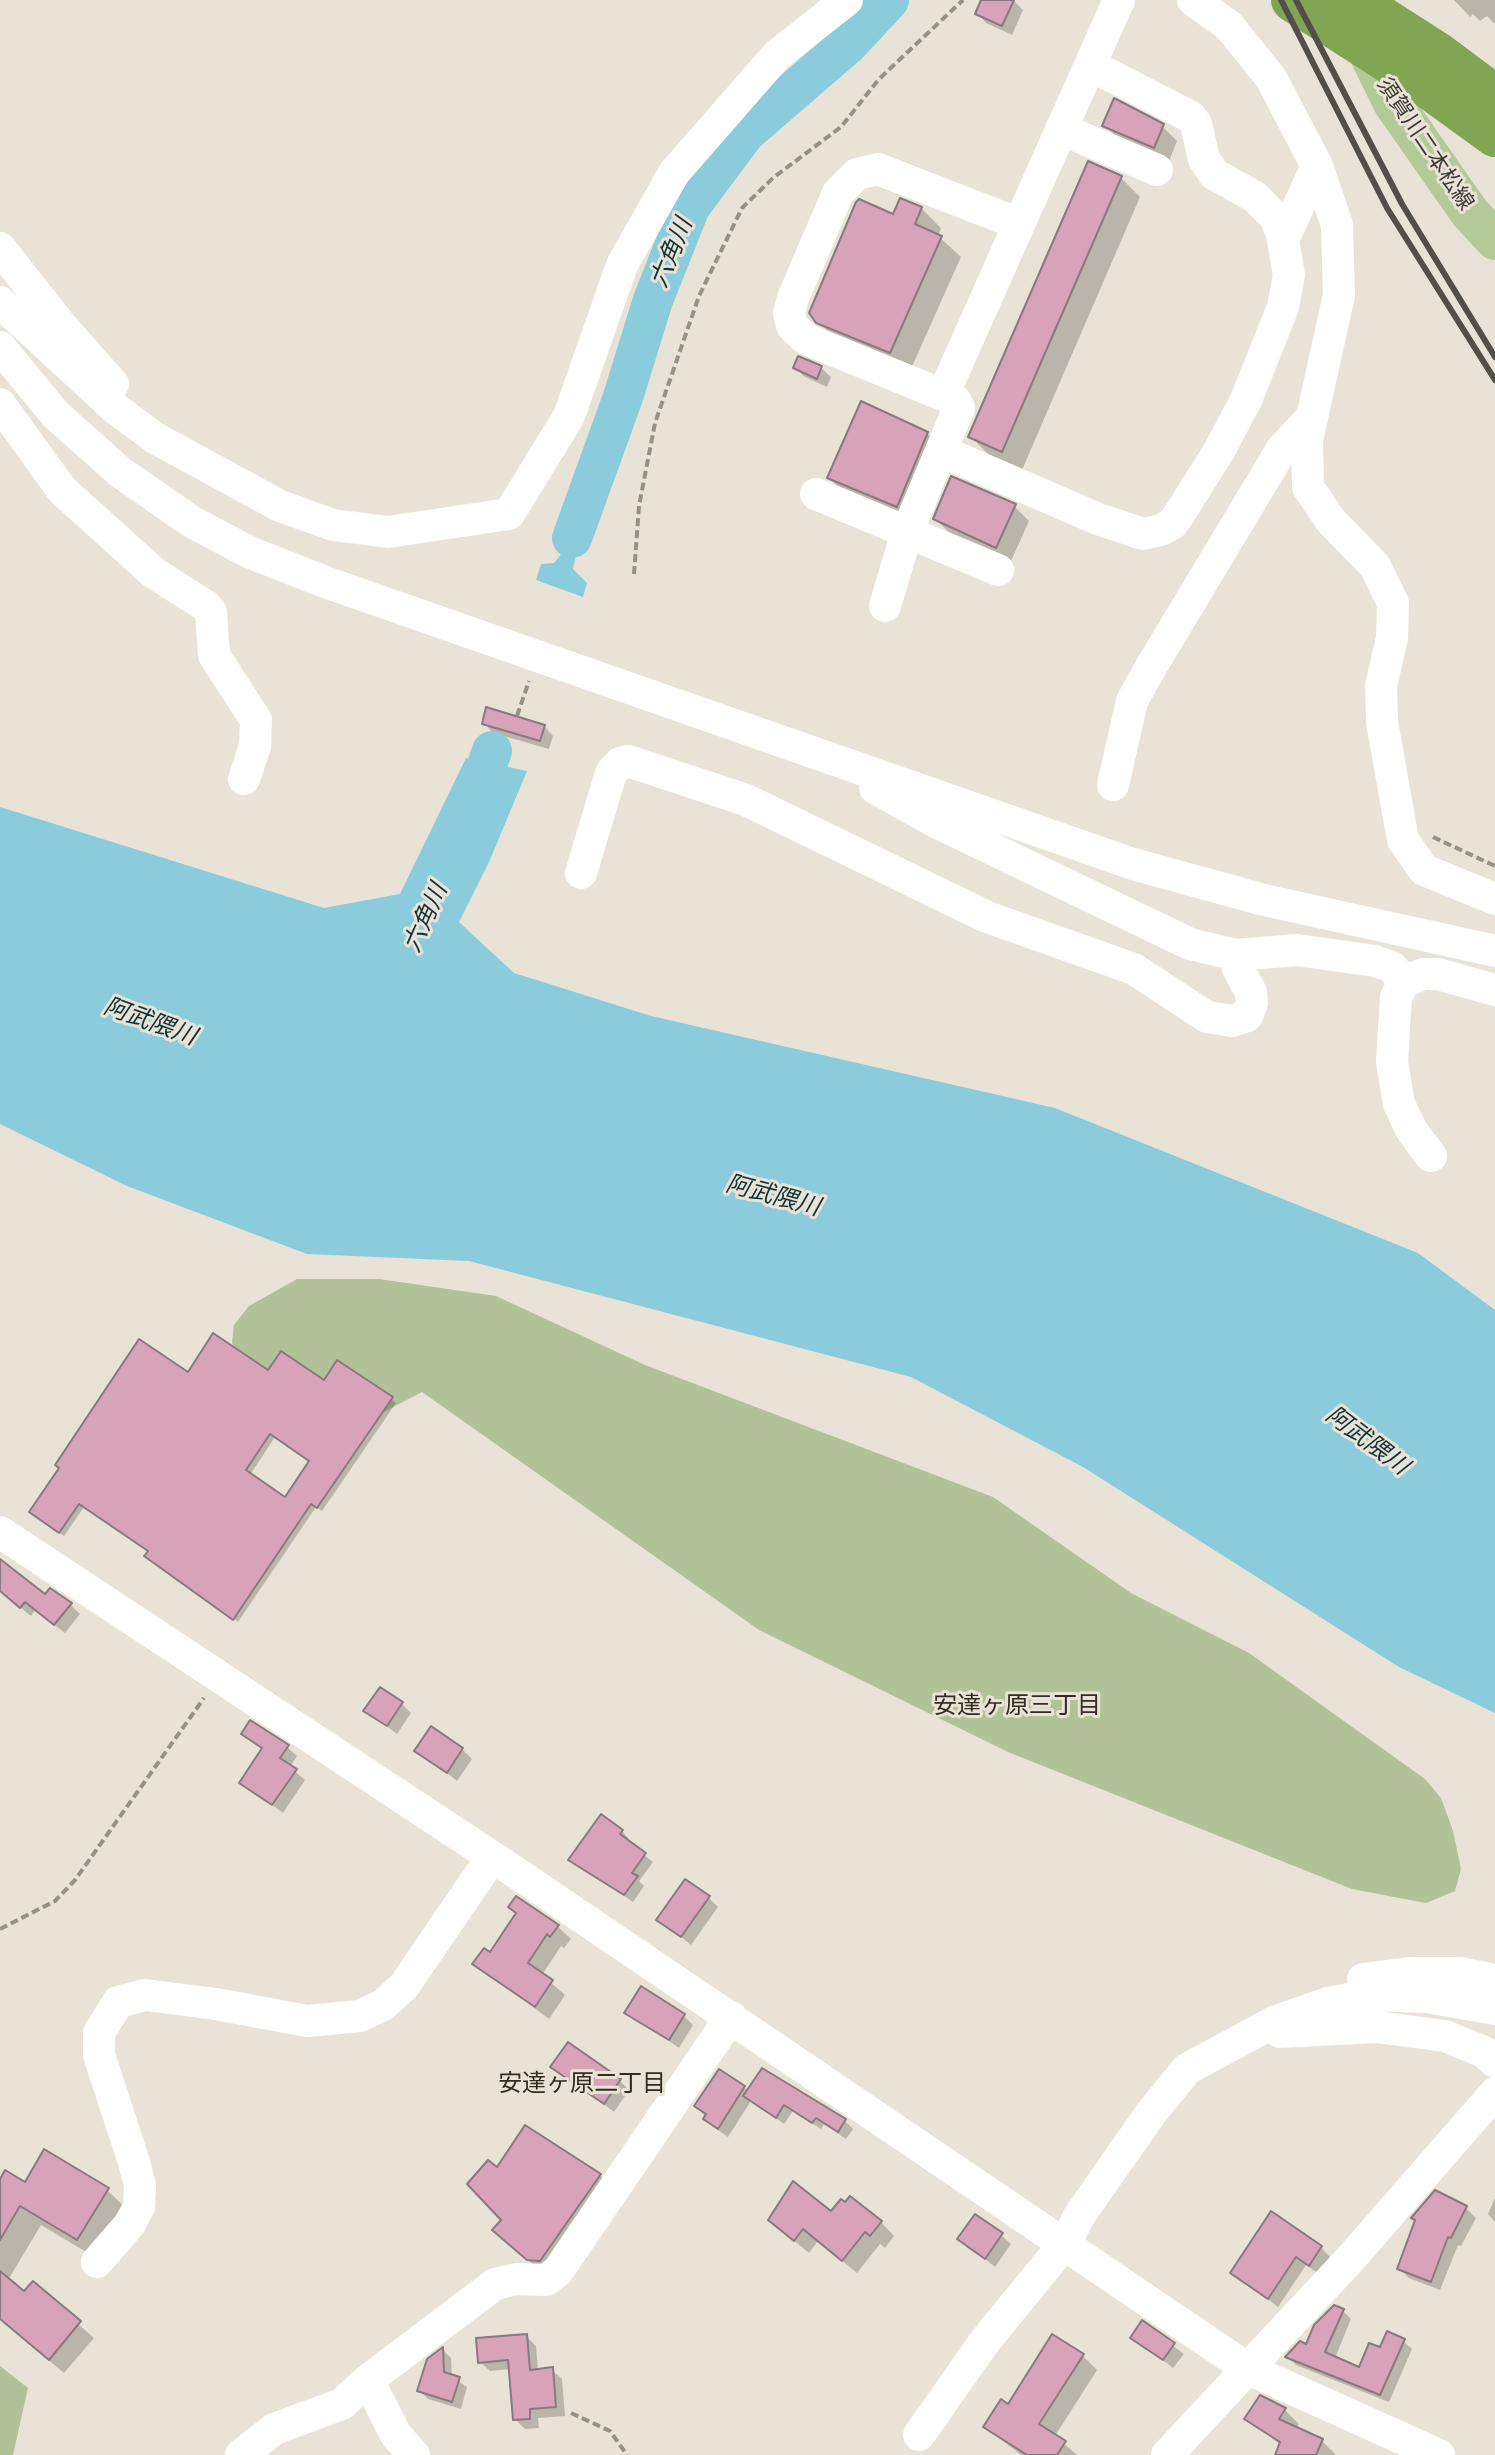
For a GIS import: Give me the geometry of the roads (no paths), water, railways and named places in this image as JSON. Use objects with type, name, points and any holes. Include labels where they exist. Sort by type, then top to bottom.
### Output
[{"type":"highway","points":[[1293,0],[1426,85],[1495,135]]},
{"type":"highway","points":[[1353,0],[1436,53],[1495,97]]},
{"type":"main road","name":"須賀川二本松線","points":[[1341,0],[1393,103],[1470,213],[1495,240]]},
{"type":"street","points":[[0,302],[95,393],[162,441],[280,506],[313,519],[380,531],[509,514],[569,416],[622,265],[667,186],[777,55],[847,0]]},
{"type":"street","points":[[943,395],[1119,0]]},
{"type":"street","points":[[1193,0],[1229,26],[1271,78],[1317,166],[1337,225],[1339,295],[1307,440],[1308,487],[1331,521],[1375,566],[1393,603],[1392,638],[1381,686],[1382,722],[1403,840],[1424,870],[1495,899]]},
{"type":"street","points":[[941,451],[1132,531],[1143,534],[1172,524],[1219,451],[1246,400],[1283,307],[1289,275],[1275,217],[1264,204],[1223,181],[1210,168],[1191,117],[1090,65]]},
{"type":"street","points":[[1061,129],[1157,170]]},
{"type":"street","points":[[1283,240],[1317,166]]},
{"type":"street","points":[[885,606],[907,532],[959,408],[955,400],[806,339],[792,326],[789,313],[793,298],[838,193],[850,177],[878,169],[1019,224]]},
{"type":"street","points":[[0,248],[76,343],[154,425],[162,441]]},
{"type":"street","points":[[0,347],[55,414],[120,472],[192,522],[249,552],[325,582],[1174,876],[1264,900],[1495,951]]},
{"type":"street","points":[[0,404],[39,463],[78,505],[154,573],[211,612],[214,655],[256,720],[255,746],[244,779]]},
{"type":"street","points":[[1113,785],[1127,717],[1143,681],[1282,449],[1311,418]]},
{"type":"street","points":[[0,447],[63,502],[78,505]]},
{"type":"street","points":[[816,494],[998,570]]},
{"type":"street","points":[[581,873],[611,773],[620,763],[628,761],[746,800],[987,917],[1134,969],[1207,1017],[1232,1021],[1247,1016],[1252,1003],[1251,992],[1238,969],[1236,955]]},
{"type":"street","points":[[869,771],[872,785],[881,794],[1190,944],[1236,955],[1297,950],[1349,957],[1392,967],[1404,982]]},
{"type":"street","points":[[1431,1156],[1412,1131],[1399,1104],[1394,1073],[1392,1016],[1396,997],[1404,982],[1423,974],[1438,974],[1495,990]]},
{"type":"street","points":[[0,1532],[731,2017],[1066,2242],[1248,2369],[1439,2455]]},
{"type":"street","points":[[97,2262],[129,2225],[139,2207],[140,2186],[134,2162],[99,2055],[99,2033],[118,2002],[145,1995],[307,2021],[360,2016],[383,2005],[404,1986],[492,1857]]},
{"type":"street","points":[[1495,1980],[1460,1973],[1410,1973],[1350,1981],[1300,1995],[1274,2015],[1280,2032],[1377,2027],[1445,2036],[1484,2052],[1495,2062]]},
{"type":"street","points":[[919,2435],[985,2341],[1066,2242],[1079,2216],[1151,2113],[1187,2069],[1276,2021],[1328,2003],[1370,1995],[1427,1997],[1495,2009]]},
{"type":"street","points":[[241,2455],[274,2429],[342,2404],[368,2380],[495,2284],[516,2279],[546,2280],[558,2271],[731,2017]]},
{"type":"street","points":[[1167,2455],[1495,2093]]},
{"type":"street","points":[[368,2380],[396,2435],[414,2455]]},
{"type":"water","points":[[592,482],[573,569],[587,583],[583,597],[536,580],[541,564],[554,563],[560,556]]},
{"type":"water","name":"阿武隈川","points":[[466,758],[527,771],[489,862],[459,922],[514,973],[651,1016],[1055,1108],[1418,1253],[1495,1310],[1495,1713],[1399,1667],[1083,1467],[911,1377],[469,1261],[307,1254],[127,1186],[0,1124],[0,807],[324,908],[400,894]]},
{"type":"waterway","name":"六角川","points":[[572,538],[623,397],[653,300],[690,207],[745,133],[848,44],[889,0]]},
{"type":"waterway","name":"六角川","points":[[469,815],[492,751]]},
{"type":"railway","points":[[1281,0],[1387,208],[1495,380]]},
{"type":"railway","points":[[1296,0],[1402,204],[1495,357]]},
{"type":"district","name":"安達ヶ原三丁目","points":[[1017,1706]]},
{"type":"district","name":"安達ヶ原二丁目","points":[[582,2084]]}]
